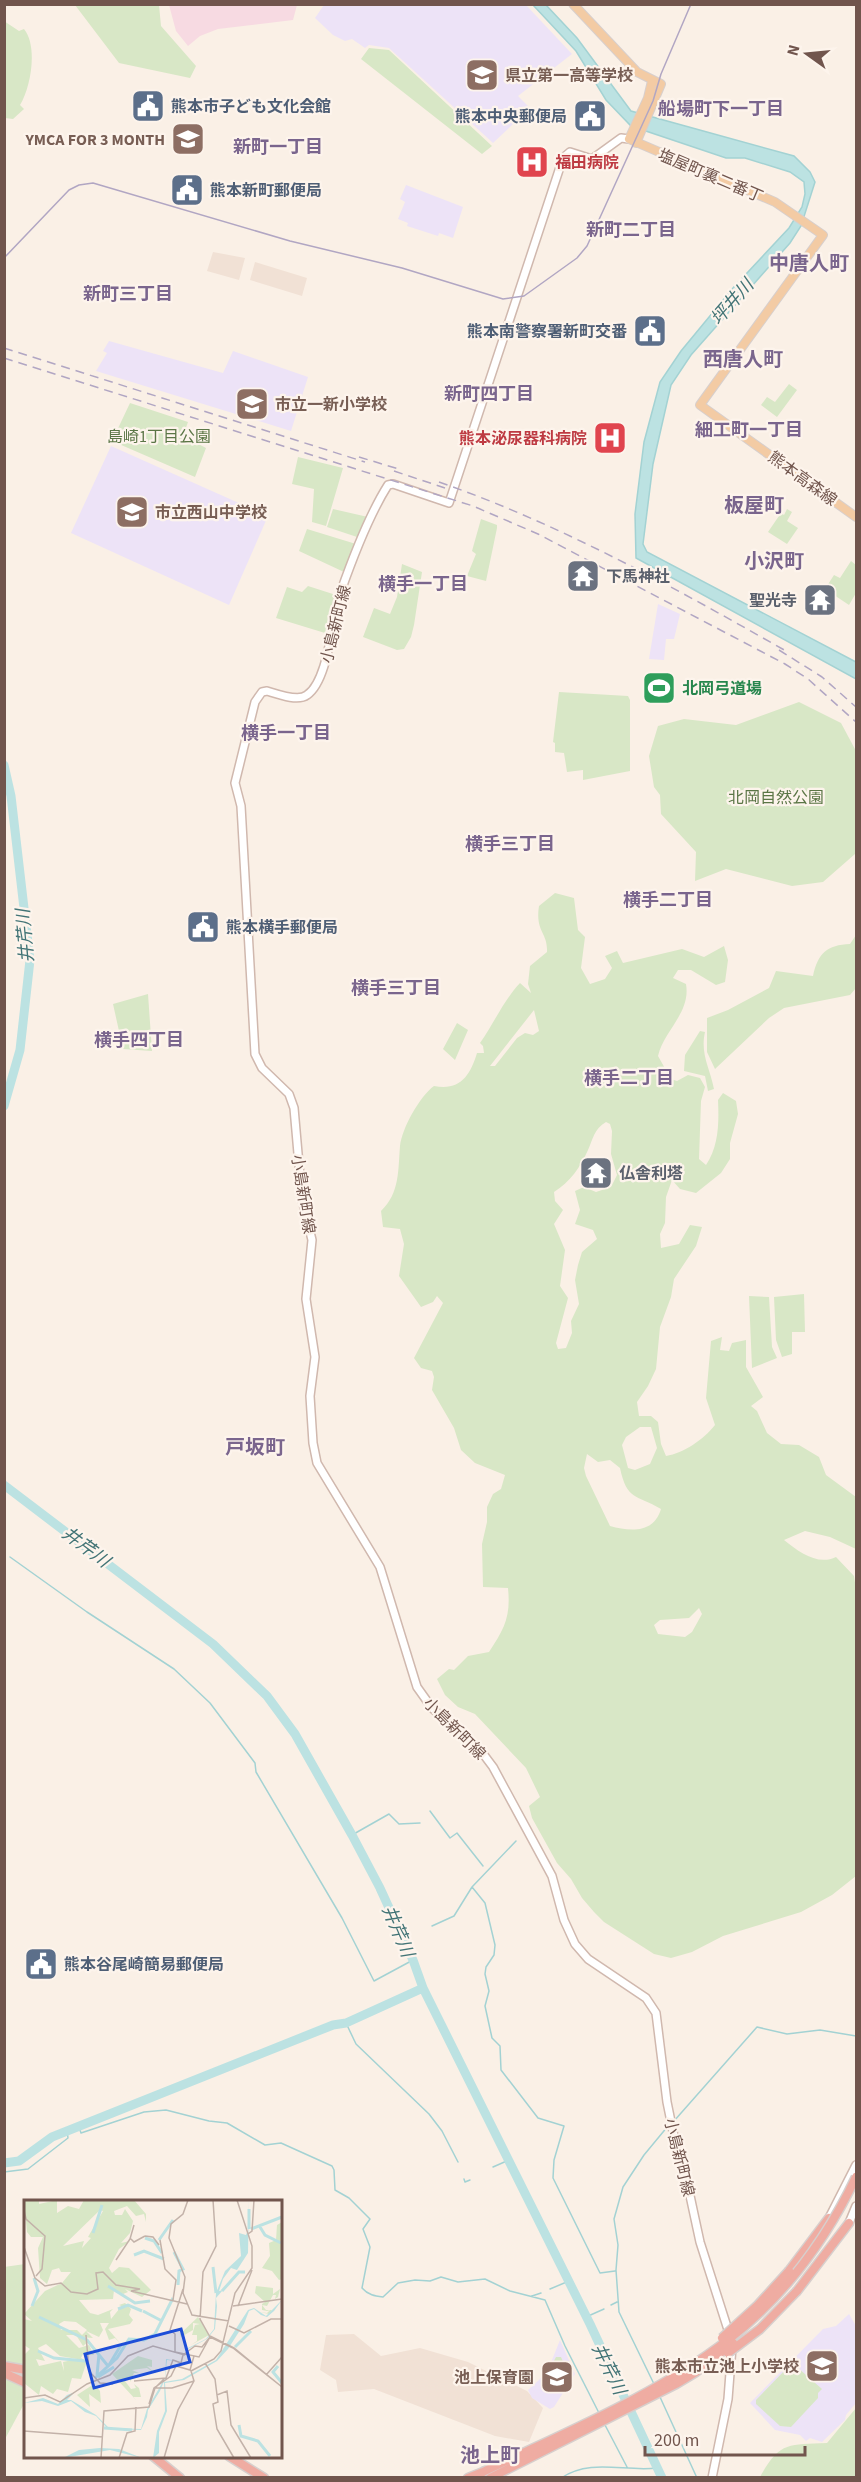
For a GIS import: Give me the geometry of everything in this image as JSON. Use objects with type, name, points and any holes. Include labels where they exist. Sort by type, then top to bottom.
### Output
[{"type":"highway","points":[[694,2368],[744,2326],[789,2281],[822,2237],[856,2177]]},
{"type":"highway","points":[[694,2368],[744,2334],[793,2285],[828,2240],[856,2189]]},
{"type":"highway","points":[[694,2368],[789,2271],[829,2218]]},
{"type":"highway","points":[[468,2478],[487,2475],[638,2395],[742,2344],[797,2292],[849,2223]]},
{"type":"highway","points":[[4,2366],[24,2370]]},
{"type":"highway","points":[[4,2373],[24,2382]]},
{"type":"highway","points":[[154,2458],[180,2478]]},
{"type":"highway","points":[[231,2458],[264,2478]]},
{"type":"main road","points":[[573,4],[637,72],[661,84],[651,100],[633,141]]},
{"type":"main road","points":[[651,100],[652,81]]},
{"type":"main road","name":"小島新町線","points":[[633,141],[621,138],[592,159],[570,152],[563,158],[448,503],[388,484],[342,589],[320,678],[309,694],[300,698],[262,692],[255,702],[235,783],[241,806],[255,1054],[262,1068],[283,1086],[292,1101],[302,1199],[312,1240],[306,1299],[315,1357],[310,1396],[315,1456],[324,1475],[380,1567],[417,1687],[432,1708],[484,1755],[493,1767],[552,1876],[564,1920],[575,1944],[588,1959],[646,1998],[656,2013],[670,2118],[679,2161],[689,2191],[700,2242],[732,2347],[728,2399],[712,2478]]},
{"type":"main road","name":"塩屋町裏二番丁","points":[[633,141],[775,202],[808,224]]},
{"type":"main road","name":"熊本高森線","points":[[808,224],[823,235],[700,405],[856,517]]},
{"type":"main road","points":[[829,2218],[856,2165]]},
{"type":"main road","points":[[849,2223],[856,2206]]},
{"type":"shaded area","points":[[169,4],[297,5],[293,20],[218,29],[200,36],[188,46],[176,31]]},
{"type":"shaded area","name":"県立第一高等学校","points":[[324,5],[526,5],[572,54],[518,96],[530,108],[493,143],[389,48],[369,45],[365,48],[352,39],[345,41],[333,35],[315,18]]},
{"type":"shaded area","points":[[406,185],[463,207],[453,238],[439,233],[438,236],[407,226],[408,223],[398,219],[405,202],[400,199]]},
{"type":"shaded area","points":[[213,252],[245,258],[239,280],[207,271]]},
{"type":"shaded area","points":[[255,262],[307,278],[302,296],[250,280]]},
{"type":"shaded area","name":"市立一新小学校","points":[[109,341],[223,373],[233,351],[308,377],[291,431],[96,371],[107,353],[103,351]]},
{"type":"shaded area","points":[[111,446],[268,516],[229,605],[71,533]]},
{"type":"shaded area","points":[[658,604],[680,614],[674,639],[666,639],[664,660],[649,659]]},
{"type":"shaded area","name":"熊本市立池上小学校","points":[[849,2314],[856,2326],[856,2403],[846,2415],[845,2420],[822,2442],[810,2438],[806,2441],[800,2435],[775,2430],[750,2403],[823,2329],[836,2326]]},
{"type":"shaded area","points":[[354,2334],[381,2356],[420,2348],[468,2362],[527,2391],[543,2408],[529,2442],[495,2436],[374,2389],[338,2392],[336,2380],[320,2370],[326,2335]]},
{"type":"shaded area","name":"池上保育園","points":[[560,2340],[575,2374],[554,2407],[550,2409],[532,2398],[528,2390],[550,2365]]},
{"type":"green space","points":[[75,5],[159,5],[161,26],[196,66],[190,78],[119,63]]},
{"type":"green space","points":[[4,21],[19,31],[24,29],[31,46],[32,56],[30,78],[20,105],[24,109],[13,119],[5,118]]},
{"type":"green space","points":[[369,48],[389,50],[492,146],[482,154],[361,59]]},
{"type":"green space","points":[[789,384],[797,390],[777,417],[761,405],[767,397],[775,402]]},
{"type":"green space","name":"島崎1丁目公園","points":[[130,403],[188,422],[183,436],[206,448],[195,477],[112,441]]},
{"type":"green space","points":[[298,457],[343,468],[326,526],[312,522],[314,489],[292,484]]},
{"type":"green space","points":[[333,509],[368,517],[360,538],[327,527]]},
{"type":"green space","points":[[787,509],[792,512],[787,521],[798,528],[787,544],[768,532],[781,513],[784,515]]},
{"type":"green space","points":[[481,519],[497,525],[486,581],[467,576],[476,554],[472,551]]},
{"type":"green space","points":[[307,529],[356,544],[344,572],[299,551]]},
{"type":"green space","points":[[851,561],[856,565],[856,593],[849,605],[825,589],[834,575],[840,578]]},
{"type":"green space","points":[[402,564],[422,572],[411,637],[404,649],[397,650],[363,637],[374,608],[390,614],[397,597]]},
{"type":"green space","points":[[308,586],[336,595],[325,633],[276,618],[287,587],[302,592]]},
{"type":"green space","name":"北岡弓道場","points":[[675,679],[675,698],[643,697],[644,680]]},
{"type":"green space","points":[[559,692],[628,696],[630,700],[630,771],[583,780],[583,770],[567,772],[564,753],[555,752],[553,742]]},
{"type":"green space","name":"北岡自然公園","points":[[799,702],[841,723],[856,751],[855,854],[823,882],[792,886],[726,869],[695,881],[696,852],[661,814],[660,795],[654,787],[649,756],[658,726],[684,719],[736,725]]},
{"type":"green space","points":[[555,893],[574,898],[578,930],[585,937],[581,968],[590,984],[605,979],[612,968],[605,956],[617,951],[623,963],[682,949],[704,957],[724,946],[728,960],[725,982],[716,985],[691,970],[678,970],[673,978],[686,984],[685,1004],[658,1056],[671,1079],[677,1081],[688,1075],[700,1078],[705,1087],[701,1101],[699,1159],[706,1165],[716,1142],[718,1100],[723,1093],[736,1101],[738,1114],[730,1143],[730,1159],[721,1173],[696,1193],[680,1189],[672,1180],[666,1197],[665,1223],[660,1234],[661,1248],[679,1244],[690,1225],[702,1227],[696,1246],[674,1279],[671,1297],[660,1327],[656,1369],[637,1402],[639,1416],[651,1416],[658,1422],[661,1444],[666,1456],[680,1452],[699,1441],[715,1425],[706,1398],[711,1341],[722,1337],[720,1350],[729,1351],[732,1343],[746,1340],[746,1367],[763,1397],[751,1406],[757,1411],[767,1433],[781,1444],[799,1445],[819,1457],[826,1475],[856,1497],[856,1549],[830,1537],[805,1531],[784,1540],[802,1553],[816,1559],[836,1557],[854,1576],[856,1589],[856,1876],[832,1895],[801,1912],[723,1936],[692,1952],[671,1958],[654,1954],[604,1922],[582,1898],[571,1879],[557,1863],[532,1818],[529,1806],[540,1797],[526,1768],[475,1714],[458,1707],[445,1695],[437,1679],[449,1669],[454,1670],[468,1656],[489,1652],[505,1622],[508,1588],[483,1587],[482,1544],[487,1522],[487,1507],[493,1494],[501,1489],[505,1475],[475,1463],[461,1450],[454,1428],[432,1390],[434,1377],[432,1371],[421,1368],[414,1358],[443,1303],[437,1296],[433,1302],[421,1307],[399,1276],[404,1244],[400,1229],[383,1227],[381,1211],[395,1189],[401,1139],[418,1105],[434,1086],[451,1086],[463,1080],[471,1069],[477,1053],[484,1053],[480,1043],[520,983],[531,993],[528,984],[530,966],[547,952],[546,940],[540,927],[539,906]],"holes":[[[534,1010],[539,1031],[533,1035],[525,1033],[517,1038],[495,1066],[490,1066]],[[606,1122],[610,1124],[611,1154],[617,1175],[611,1187],[596,1192],[584,1187],[575,1191],[580,1210],[575,1224],[593,1230],[597,1239],[582,1252],[575,1280],[579,1304],[571,1321],[572,1333],[566,1348],[558,1349],[556,1343],[568,1298],[560,1286],[565,1250],[554,1224],[563,1210],[555,1201],[554,1192],[565,1184],[578,1169],[599,1128]],[[640,1427],[651,1427],[657,1448],[650,1464],[635,1470],[628,1468],[622,1445],[626,1437]],[[587,1454],[598,1462],[610,1460],[620,1468],[629,1492],[661,1509],[658,1517],[653,1523],[641,1529],[610,1526],[584,1468]],[[699,1608],[702,1614],[692,1632],[685,1637],[658,1634],[654,1625],[660,1620],[689,1618]]]},
{"type":"green space","points":[[856,935],[856,988],[850,995],[784,1008],[769,1018],[715,1069],[707,1052],[707,1018],[728,1010],[769,988],[776,971],[813,976],[818,961],[825,952],[835,946],[850,944]]},
{"type":"green space","points":[[148,994],[152,1051],[123,1049],[113,1004]]},
{"type":"green space","points":[[457,1023],[468,1030],[455,1060],[443,1049]]},
{"type":"green space","points":[[700,1031],[705,1032],[705,1054],[714,1089],[708,1091],[705,1076],[684,1071],[685,1055]]},
{"type":"green space","points":[[804,1294],[805,1332],[792,1332],[792,1354],[782,1357],[776,1340],[774,1297]]},
{"type":"green space","points":[[749,1296],[769,1297],[772,1347],[777,1358],[752,1368]]},
{"type":"green space","points":[[24,2264],[24,2404],[5,2439],[4,2267]]},
{"type":"green space","points":[[556,2357],[561,2357],[567,2371],[559,2385],[553,2383],[549,2385],[543,2381]]},
{"type":"green space","points":[[788,2367],[797,2367],[822,2389],[818,2393],[818,2398],[791,2427],[780,2426],[756,2404],[756,2400]]},
{"type":"green space","points":[[856,2408],[856,2477],[760,2477],[773,2457],[786,2447],[827,2443]]},
{"type":"water","name":"坪井川","points":[[533,5],[546,5],[577,38],[631,111],[794,156],[810,172],[815,182],[801,226],[790,243],[691,355],[671,385],[653,464],[643,544],[647,552],[856,662],[856,679],[636,558],[635,514],[644,442],[660,382],[681,351],[733,288],[789,228],[802,207],[805,194],[804,182],[790,172],[745,158],[726,158],[631,126],[606,100],[576,51]]},
{"type":"waterway","name":"井芹川","points":[[4,765],[11,796],[30,960],[20,1050],[4,1106]]},
{"type":"waterway","name":"井芹川","points":[[4,1485],[213,1644],[267,1696],[295,1734],[380,1888],[413,1960],[423,1988],[590,2324],[662,2478]]},
{"type":"waterway","points":[[10,1557],[87,1612],[174,1669],[210,1703],[255,1763],[256,1772],[342,1918],[374,1981],[413,1960]]},
{"type":"waterway","points":[[430,1811],[450,1838],[457,1833],[483,1866]]},
{"type":"waterway","points":[[352,1835],[389,1814],[399,1824],[420,1823]]},
{"type":"waterway","points":[[516,1841],[472,1887],[485,1903],[495,1945],[494,1955],[486,1967],[485,1974],[489,1991],[485,2006],[492,2038],[500,2046],[501,2070],[538,2118],[564,2126],[554,2160],[553,2178],[600,2273],[615,2271]]},
{"type":"waterway","points":[[432,1926],[454,1916],[472,1887]]},
{"type":"waterway","points":[[4,2163],[19,2161],[52,2137],[333,2025],[346,2023],[423,1988]]},
{"type":"waterway","points":[[346,2023],[356,2044],[429,2114],[442,2131],[458,2162]]},
{"type":"waterway","points":[[674,2121],[757,2027],[787,2034],[820,2030],[856,2036]]},
{"type":"waterway","points":[[79,2127],[81,2133],[144,2112],[166,2110],[227,2123],[265,2145],[281,2143],[332,2166],[335,2190],[349,2198],[370,2219],[363,2229],[370,2247],[362,2288],[364,2290],[372,2295],[383,2297],[398,2283],[415,2280],[430,2281],[441,2277],[458,2282],[485,2279],[510,2291],[545,2300],[599,2413]]},
{"type":"waterway","points":[[654,2384],[619,2312],[616,2270],[618,2245],[614,2219],[623,2187],[644,2155],[668,2126]]},
{"type":"waterway","points":[[4,2172],[28,2169],[68,2138],[67,2131]]},
{"type":"waterway","points":[[493,2167],[509,2160]]},
{"type":"waterway","points":[[464,2179],[465,2182],[470,2180]]},
{"type":"waterway","points":[[550,2289],[569,2281]]},
{"type":"waterway","points":[[532,2296],[541,2293]]},
{"type":"waterway","points":[[611,2305],[617,2302]]},
{"type":"waterway","points":[[586,2317],[604,2309]]},
{"type":"waterway","points":[[660,2397],[697,2478]]},
{"type":"waterway","points":[[605,2425],[627,2467]]},
{"type":"waterway","points":[[561,2478],[572,2472],[596,2467],[657,2468]]},
{"type":"tram line","points":[[4,258],[69,190],[79,185],[93,183],[290,241],[402,268],[503,299],[524,296],[577,258],[587,246],[653,101],[661,74],[691,4]]},
{"type":"railway","points":[[4,348],[365,462]]},
{"type":"railway","points":[[4,358],[473,506],[538,534],[785,664],[808,679],[856,722]]},
{"type":"railway","points":[[359,457],[402,470]]},
{"type":"railway","points":[[394,471],[445,488]]},
{"type":"railway","points":[[439,482],[573,537],[702,604],[786,651]]},
{"type":"railway","points":[[779,650],[822,677],[856,707]]},
{"type":"place","name":"県立第一高等学校","points":[[482,75]]},
{"type":"place","name":"熊本市子ども文化会館","points":[[148,106]]},
{"type":"place","name":"熊本中央郵便局","points":[[590,116]]},
{"type":"place","name":"YMCA FOR 3 MONTH","points":[[188,139]]},
{"type":"place","name":"福田病院","points":[[532,162]]},
{"type":"place","name":"熊本新町郵便局","points":[[187,190]]},
{"type":"place","name":"熊本南警察署新町交番","points":[[650,331]]},
{"type":"place","name":"市立一新小学校","points":[[252,404]]},
{"type":"place","name":"熊本泌尿器科病院","points":[[610,438]]},
{"type":"place","name":"市立西山中学校","points":[[132,512]]},
{"type":"place","name":"下馬神社","points":[[583,576]]},
{"type":"place","name":"聖光寺","points":[[820,600]]},
{"type":"place","name":"北岡弓道場","points":[[659,688]]},
{"type":"place","name":"熊本横手郵便局","points":[[203,927]]},
{"type":"place","name":"仏舎利塔","points":[[596,1173]]},
{"type":"place","name":"熊本谷尾崎簡易郵便局","points":[[41,1964]]},
{"type":"place","name":"熊本市立池上小学校","points":[[822,2366]]},
{"type":"place","name":"池上保育園","points":[[557,2377]]},
{"type":"district","name":"船場町下一丁目","points":[[721,109]]},
{"type":"district","name":"新町一丁目","points":[[278,147]]},
{"type":"district","name":"新町二丁目","points":[[631,230]]},
{"type":"district","name":"中唐人町","points":[[809,263]]},
{"type":"district","name":"新町三丁目","points":[[128,294]]},
{"type":"district","name":"西唐人町","points":[[743,359]]},
{"type":"district","name":"新町四丁目","points":[[489,394]]},
{"type":"district","name":"細工町一丁目","points":[[749,430]]},
{"type":"district","name":"板屋町","points":[[754,505]]},
{"type":"district","name":"小沢町","points":[[774,561]]},
{"type":"district","name":"横手一丁目","points":[[423,584]]},
{"type":"district","name":"横手一丁目","points":[[286,733]]},
{"type":"district","name":"横手三丁目","points":[[510,844]]},
{"type":"district","name":"横手二丁目","points":[[668,900]]},
{"type":"district","name":"横手三丁目","points":[[396,988]]},
{"type":"district","name":"横手四丁目","points":[[139,1040]]},
{"type":"district","name":"横手二丁目","points":[[629,1078]]},
{"type":"district","name":"戸坂町","points":[[255,1447]]},
{"type":"district","name":"池上町","points":[[490,2455]]}]
